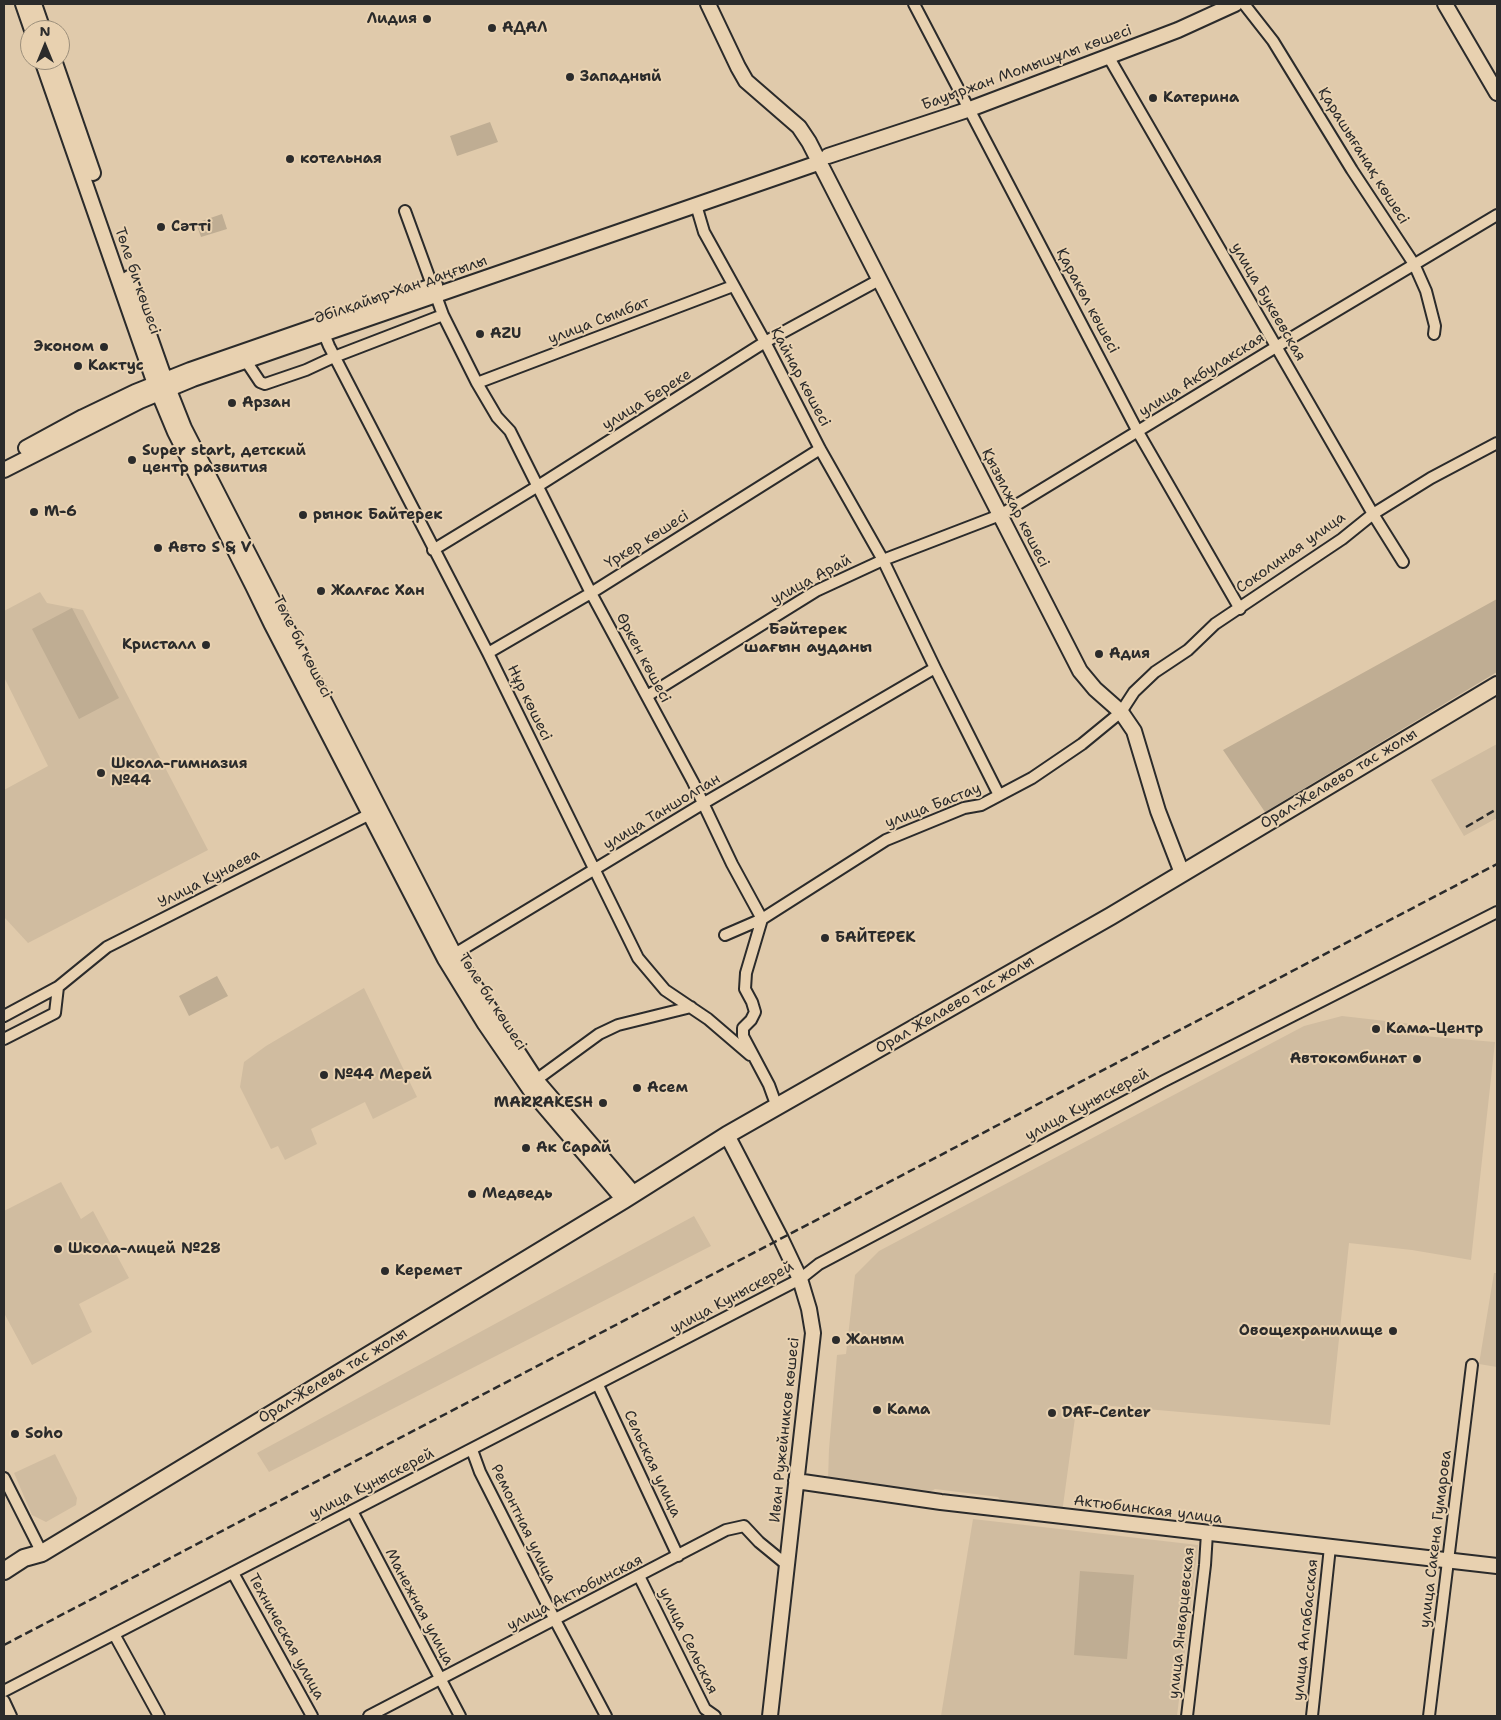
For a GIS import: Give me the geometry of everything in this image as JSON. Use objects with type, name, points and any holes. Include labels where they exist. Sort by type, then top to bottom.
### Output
[{"type":"main road","name":"Орал-Желаево тас жолы","points":[[1182,873],[1497,685]]},
{"type":"main road","name":"Орал Желаево тас жолы","points":[[727,1135],[1013,970],[1111,916],[1182,873]]},
{"type":"main road","points":[[629,1197],[727,1135]]},
{"type":"main road","name":"Орал-Желева тас жолы","points":[[42,1553],[629,1197]]},
{"type":"main road","points":[[4,1570],[24,1558],[42,1553]]},
{"type":"street","points":[[23,4],[29,20]]},
{"type":"street","points":[[34,4],[40,20]]},
{"type":"street","name":"Қызылжар көшесі","points":[[708,4],[746,81],[799,126],[820,158],[879,280],[1080,671],[1095,689],[1121,712],[1134,731],[1158,811],[1182,873]]},
{"type":"street","name":"Қаракөл көшесі","points":[[914,4],[1138,432],[1240,609]]},
{"type":"street","name":"Бауыржан Момышұлы көшесі","points":[[820,158],[970,109],[1178,30],[1236,4]]},
{"type":"street","name":"Қарашығанақ көшесі","points":[[1244,4],[1273,41],[1352,170],[1414,264],[1426,291],[1435,326],[1434,334]]},
{"type":"street","points":[[1445,4],[1497,93]]},
{"type":"street","name":"улица Букеевская","points":[[1108,56],[1373,514],[1403,562]]},
{"type":"street","name":"Төле би көшесі","points":[[46,70],[162,386]]},
{"type":"street","name":"Төле би көшесі","points":[[57,70],[162,386],[175,432],[254,586],[270,623],[374,812],[485,1024],[531,1091],[629,1197]]},
{"type":"street","name":"Әбілқайыр Хан даңғылы","points":[[432,285],[696,205],[820,158]]},
{"type":"street","name":"Әбілқайыр Хан даңғылы","points":[[4,460],[83,417],[135,392],[246,361],[432,285],[820,158]]},
{"type":"street","name":"Қайнар көшесі","points":[[696,205],[704,232],[765,342],[820,449],[883,560],[999,795]]},
{"type":"street","name":"Өркен көшесі","points":[[405,211],[442,315],[476,384],[497,416],[510,431],[591,593],[704,803],[732,864],[762,919]]},
{"type":"street","name":"улица Акбулакская","points":[[1000,515],[1497,215]]},
{"type":"street","name":"улица Береке","points":[[434,550],[765,342],[879,280]]},
{"type":"street","name":"улица Сымбат","points":[[476,384],[733,286]]},
{"type":"street","points":[[246,361],[260,382],[265,384],[306,370],[334,357],[442,315]]},
{"type":"street","name":"Әбілқайыр Хан даңғылы","points":[[4,470],[140,401],[162,386],[327,328]]},
{"type":"street","name":"Нұр көшесі","points":[[327,328],[334,357],[488,652],[638,958],[665,990],[691,1006],[757,1060]]},
{"type":"street","name":"Соколиная улица","points":[[1121,712],[1134,692],[1155,672],[1188,650],[1215,624],[1342,539],[1373,514],[1431,478],[1497,444]]},
{"type":"street","name":"Үркер көшесі","points":[[488,652],[591,593],[820,449]]},
{"type":"street","name":"улица Арай","points":[[647,696],[816,591],[883,560],[1000,515]]},
{"type":"street","name":"улица Таншолпан","points":[[450,957],[704,803],[896,693],[935,668]]},
{"type":"street","name":"улица Бастау","points":[[725,935],[762,919],[886,840],[964,808],[981,805],[1032,778],[1082,744],[1121,712]]},
{"type":"street","name":"Улица Кунаева","points":[[4,1016],[58,987],[107,947],[374,812]]},
{"type":"street","name":"улица Куныскерей","points":[[4,1691],[800,1280],[819,1264],[1164,1081],[1497,912]]},
{"type":"street","points":[[762,919],[746,973],[745,989],[755,1012],[751,1020],[743,1028],[743,1036],[769,1085],[777,1107]]},
{"type":"street","name":"Төле би көшесі","points":[[450,957],[536,1080],[629,1197]]},
{"type":"street","points":[[4,1039],[55,1013],[58,987]]},
{"type":"street","points":[[536,1080],[599,1034],[618,1026],[691,1006]]},
{"type":"street","name":"Иван Ружейников көшесі","points":[[727,1135],[800,1280],[809,1309],[813,1333],[771,1716]]},
{"type":"street","name":"улица Сакена Гумарова","points":[[1429,1716],[1472,1365]]},
{"type":"street","name":"Сельская улица","points":[[598,1385],[678,1556]]},
{"type":"street","name":"Ремонтная улица","points":[[472,1450],[480,1472],[606,1716]]},
{"type":"street","points":[[4,1478],[42,1553]]},
{"type":"street","name":"Актюбинская улица","points":[[796,1481],[941,1502],[1497,1566]]},
{"type":"street","name":"Манежная улица","points":[[352,1511],[460,1716]]},
{"type":"street","name":"улица Актюбинская","points":[[369,1716],[726,1530],[744,1526],[759,1542],[787,1565]]},
{"type":"street","name":"улица Январцевская","points":[[1187,1716],[1207,1533]]},
{"type":"street","name":"улица Алгабасская","points":[[1312,1716],[1330,1547]]},
{"type":"street","name":"Техническая улица","points":[[233,1573],[312,1716]]},
{"type":"street","name":"улица Сельская","points":[[640,1576],[705,1708],[715,1716]]},
{"type":"street","points":[[114,1634],[159,1716]]},
{"type":"street","points":[[4,1701],[11,1716]]},
{"type":"shaded area","points":[[490,122],[498,142],[457,156],[450,136]]},
{"type":"shaded area","points":[[222,214],[227,229],[201,237],[196,223]]},
{"type":"shaded area","name":"Школа-гимназия №44","points":[[40,592],[47,603],[83,610],[208,850],[28,943],[4,917],[4,790],[48,766],[4,677],[4,611]]},
{"type":"shaded area","points":[[1497,599],[1497,672],[1265,812],[1223,750]]},
{"type":"shaded area","points":[[72,608],[119,698],[79,719],[32,629]]},
{"type":"shaded area","points":[[1497,744],[1497,818],[1464,836],[1431,780]]},
{"type":"shaded area","points":[[217,976],[228,996],[189,1016],[179,996]]},
{"type":"shaded area","name":"№44 Мерей","points":[[364,988],[417,1097],[373,1119],[365,1102],[311,1129],[317,1144],[285,1160],[278,1146],[271,1149],[240,1087],[244,1062],[266,1046]]},
{"type":"shaded area","name":"Автокомбинат","points":[[1342,1016],[1412,1024],[1411,1035],[1495,1042],[1471,1260],[1412,1250],[1349,1243],[1330,1425],[1077,1403],[1062,1513],[1004,1504],[998,1497],[935,1489],[924,1495],[828,1480],[837,1355],[846,1354],[855,1275],[879,1251],[1304,1026]]},
{"type":"shaded area","name":"Школа-лицей №28","points":[[61,1182],[81,1219],[93,1211],[129,1278],[79,1304],[92,1332],[32,1365],[4,1313],[4,1211]]},
{"type":"shaded area","points":[[694,1216],[711,1246],[269,1472],[257,1453]]},
{"type":"shaded area","points":[[1494,1273],[1497,1273],[1497,1367],[1479,1364]]},
{"type":"shaded area","points":[[55,1454],[77,1498],[76,1505],[46,1522],[32,1515],[14,1473]]},
{"type":"shaded area","points":[[973,1519],[1198,1545],[1177,1716],[941,1716]]},
{"type":"shaded area","points":[[1080,1571],[1134,1575],[1127,1659],[1074,1655]]},
{"type":"railway","points":[[1466,827],[1497,809]]},
{"type":"railway","points":[[4,1645],[1497,864]]},
{"type":"place","name":"Лидия","points":[[427,19]]},
{"type":"place","name":"АДАЛ","points":[[492,28]]},
{"type":"place","name":"Западный","points":[[570,77]]},
{"type":"place","name":"Катерина","points":[[1153,98]]},
{"type":"place","name":"котельная","points":[[290,159]]},
{"type":"place","name":"Cәтті","points":[[161,227]]},
{"type":"place","name":"AZU","points":[[480,334]]},
{"type":"place","name":"Эконом","points":[[104,347]]},
{"type":"place","name":"Кактус","points":[[78,366]]},
{"type":"place","name":"Арзан","points":[[232,403]]},
{"type":"place","name":"Super start, детский центр развития","points":[[132,460]]},
{"type":"place","name":"M-6","points":[[34,512]]},
{"type":"place","name":"рынок Байтерек","points":[[303,515]]},
{"type":"place","name":"Авто S & V","points":[[158,548]]},
{"type":"place","name":"Жалғас Хан","points":[[321,591]]},
{"type":"place","name":"Кристалл","points":[[206,645]]},
{"type":"place","name":"Адия","points":[[1099,654]]},
{"type":"place","name":"Школа-гимназия №44","points":[[101,773]]},
{"type":"place","name":"БАЙТЕРЕК","points":[[825,938]]},
{"type":"place","name":"Кама-Центр","points":[[1376,1029]]},
{"type":"place","name":"Автокомбинат","points":[[1417,1059]]},
{"type":"place","name":"№44 Мерей","points":[[324,1075]]},
{"type":"place","name":"Асем","points":[[637,1088]]},
{"type":"place","name":"MARRAKESH","points":[[603,1103]]},
{"type":"place","name":"Ак Сарай","points":[[526,1148]]},
{"type":"place","name":"Медведь","points":[[472,1194]]},
{"type":"place","name":"Школа-лицей №28","points":[[58,1249]]},
{"type":"place","name":"Керемет","points":[[385,1271]]},
{"type":"place","name":"Овощехранилище","points":[[1393,1331]]},
{"type":"place","name":"Жаным","points":[[836,1340]]},
{"type":"place","name":"Кама","points":[[877,1410]]},
{"type":"place","name":"DAF-Center","points":[[1052,1413]]},
{"type":"place","name":"Soho","points":[[15,1434]]},
{"type":"district","name":"Бәйтерек шағын ауданы","points":[[808,639]]}]
